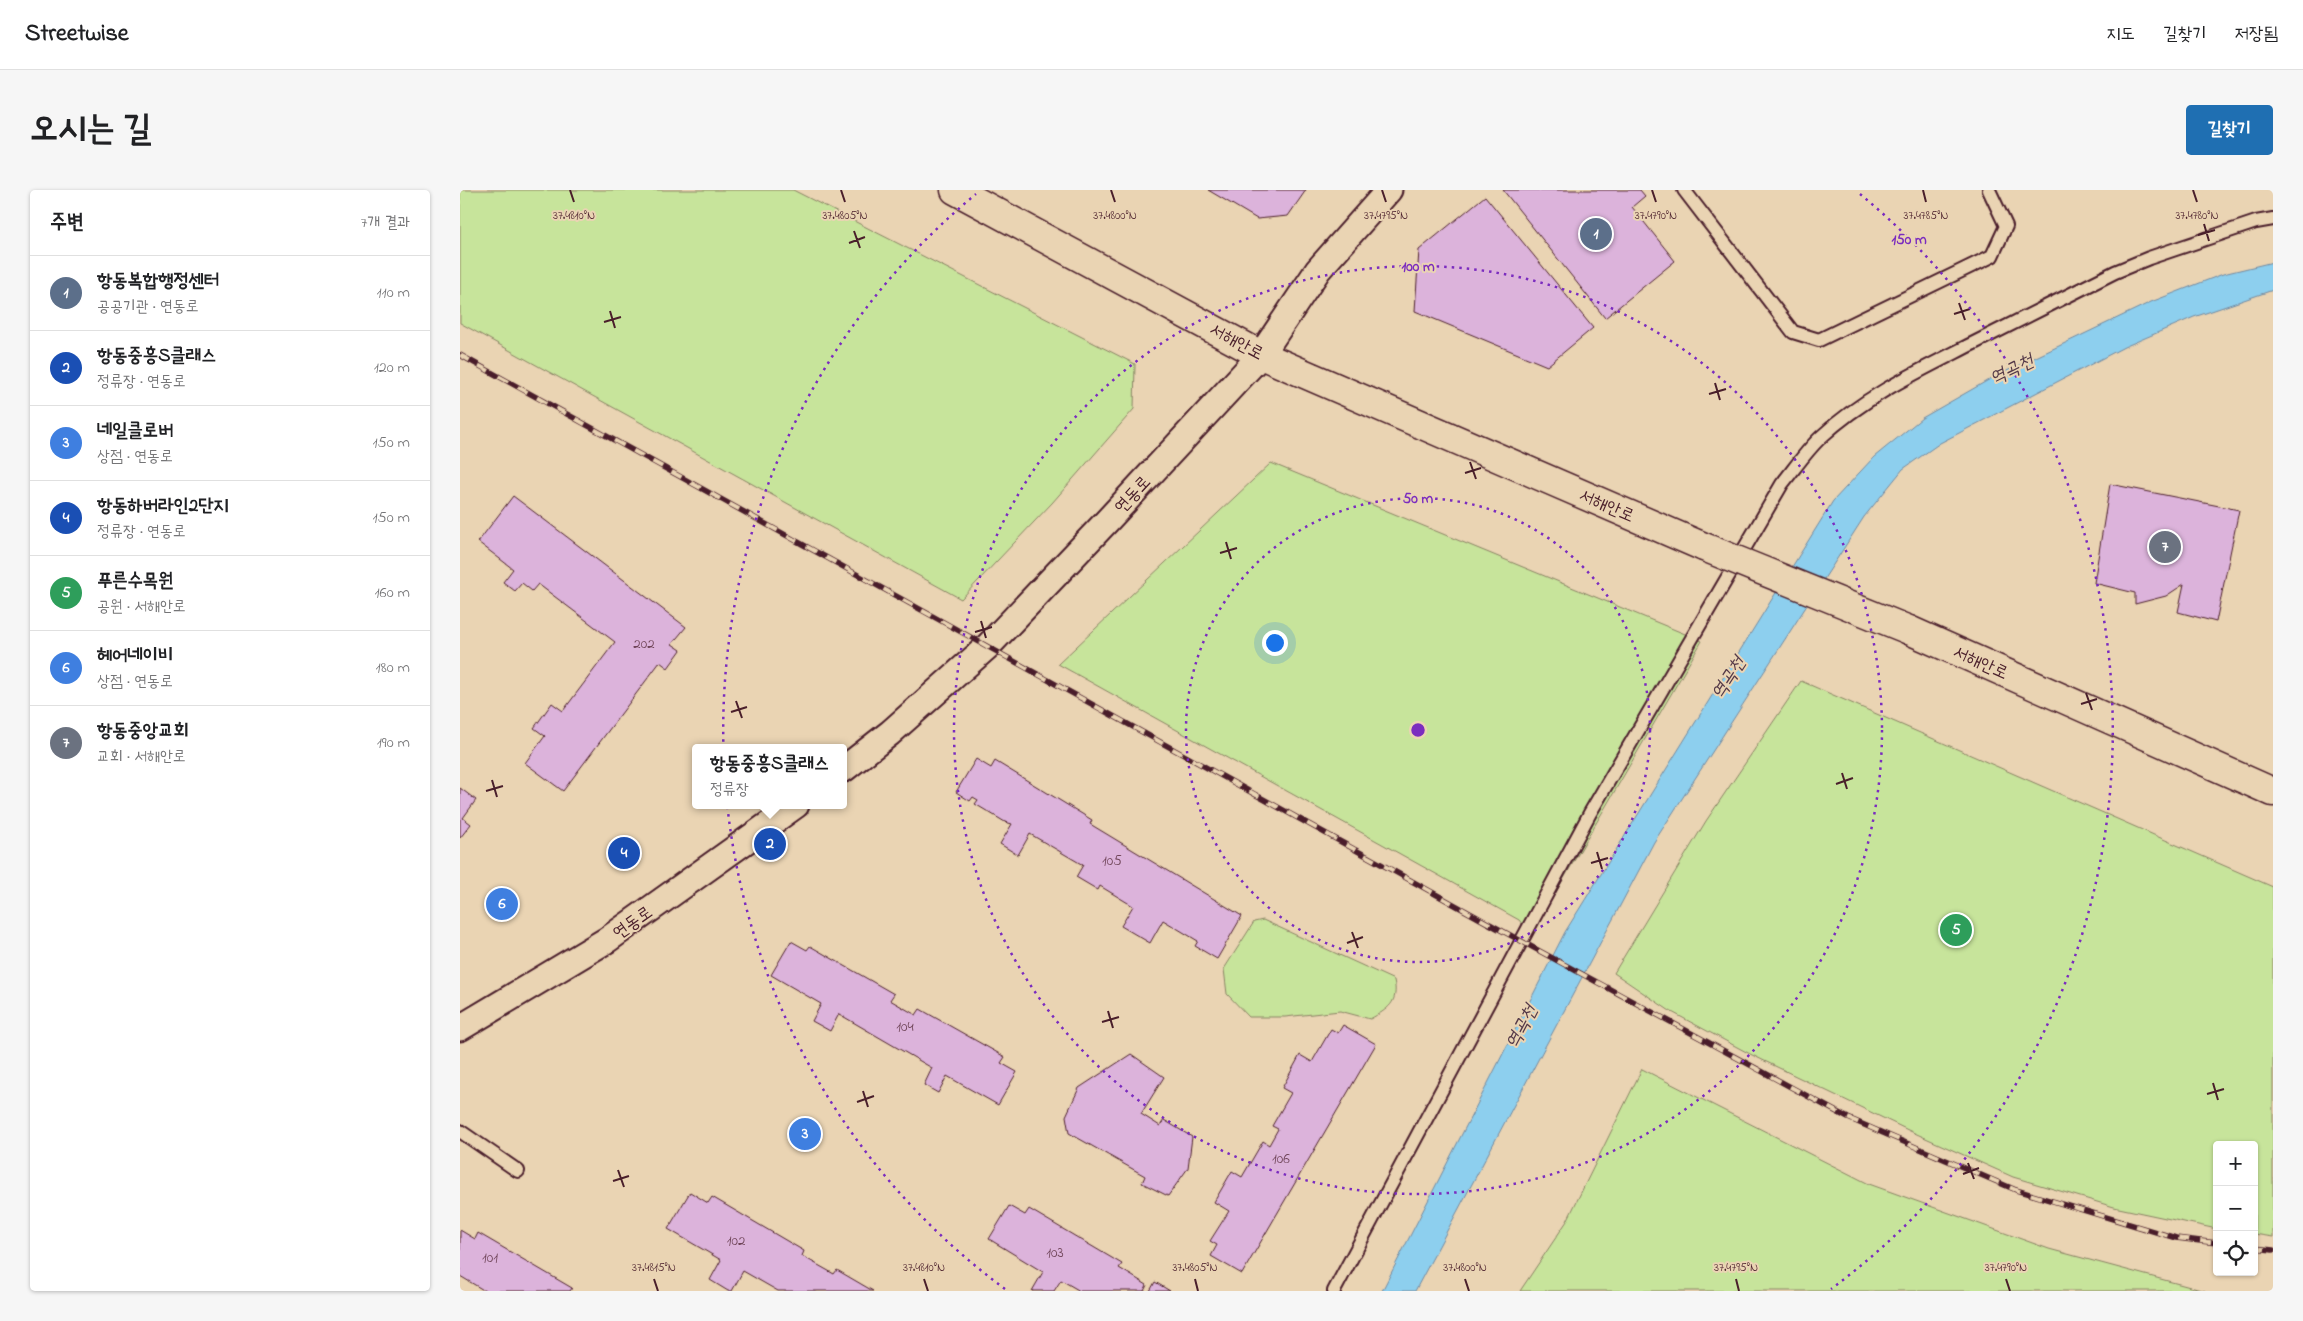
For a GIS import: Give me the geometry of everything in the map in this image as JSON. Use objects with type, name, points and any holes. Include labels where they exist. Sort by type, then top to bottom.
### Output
[{"type":"main road","name":"서해안로","points":[[955,190],[1261,355],[1704,547],[1909,630],[2273,792]]},
{"type":"street","name":"연동로","points":[[847,767],[890,733],[988,646],[1261,355],[1318,270],[1389,190]]},
{"type":"street","name":"연동로","points":[[460,1028],[607,940],[790,809]]},
{"type":"lane","points":[[1688,192],[1793,332],[1819,340],[1992,256],[2006,226],[1989,190]]},
{"type":"lane","points":[[1334,1291],[1590,813],[1782,484],[1802,458],[1820,438],[1846,417],[1876,395],[1915,372],[2115,272],[2149,258],[2256,222],[2273,219]]},
{"type":"lane","points":[[460,1131],[518,1171]]},
{"type":"green space","points":[[460,190],[793,190],[1135,364],[1134,409],[1052,503],[961,599],[460,323]]},
{"type":"green space","points":[[1271,463],[1702,641],[1531,935],[1519,920],[1058,664]]},
{"type":"green space","points":[[1801,681],[2273,887],[2273,1237],[2258,1235],[2258,1141],[2213,1141],[2213,1228],[2114,1207],[2013,1177],[1910,1131],[1750,1054],[1670,1011],[1614,973],[1706,821]]},
{"type":"green space","points":[[1263,920],[1394,980],[1395,994],[1391,1004],[1370,1019],[1340,1011],[1285,1017],[1249,1017],[1227,994],[1224,969],[1254,922]]},
{"type":"green space","points":[[1642,1069],[1869,1184],[2049,1249],[2205,1291],[1520,1291],[1567,1221]]},
{"type":"water","name":"역곡천","points":[[2273,262],[2273,290],[2194,317],[2124,347],[1940,443],[1903,469],[1864,517],[1654,842],[1415,1291],[1382,1291],[1565,932],[1833,501],[1874,457],[1922,418],[1992,378],[2151,302],[2223,274]]},
{"type":"building","points":[[1208,190],[1306,190],[1288,216],[1257,219]]},
{"type":"building","points":[[1503,190],[1640,190],[1645,196],[1632,207],[1675,261],[1605,318]]},
{"type":"building","points":[[1485,196],[1593,328],[1547,366],[1415,311],[1419,250]]},
{"type":"building","points":[[2110,484],[2239,510],[2216,622],[2178,612],[2184,584],[2166,596],[2135,604],[2135,593],[2094,583]]},
{"type":"building","points":[[513,496],[686,627],[672,644],[681,650],[668,668],[660,662],[563,791],[525,763],[545,736],[534,728],[552,703],[563,711],[615,642],[538,584],[532,591],[522,583],[515,591],[503,582],[513,569],[478,542]]},
{"type":"building","points":[[976,759],[991,768],[995,761],[1092,820],[1090,824],[1242,916],[1217,959],[1195,946],[1198,941],[1163,920],[1150,943],[1121,926],[1133,906],[1100,886],[1098,890],[1076,877],[1083,865],[1030,834],[1018,855],[1000,844],[1012,824],[1005,822],[975,804],[978,800],[973,797],[970,801],[956,792]]},
{"type":"building","points":[[460,788],[476,800],[463,818],[471,824],[460,838]]},
{"type":"building","points":[[791,941],[807,950],[810,946],[894,994],[890,1000],[916,1015],[920,1009],[1005,1057],[1001,1063],[1017,1072],[998,1105],[947,1076],[938,1093],[924,1085],[932,1068],[839,1014],[830,1031],[812,1021],[821,1004],[771,975]]},
{"type":"building","points":[[1343,1025],[1376,1044],[1242,1274],[1211,1256],[1217,1245],[1210,1241],[1229,1211],[1214,1202],[1232,1171],[1242,1177],[1263,1141],[1269,1145],[1278,1129],[1272,1126],[1291,1093],[1282,1088],[1300,1055],[1312,1062],[1331,1029],[1338,1033]]},
{"type":"building","points":[[1131,1054],[1164,1077],[1141,1114],[1160,1126],[1164,1120],[1192,1137],[1188,1168],[1168,1196],[1142,1183],[1145,1176],[1069,1133],[1066,1116],[1079,1088]]},
{"type":"building","points":[[690,1192],[708,1203],[712,1197],[804,1251],[802,1256],[834,1274],[837,1270],[873,1291],[778,1291],[743,1271],[732,1291],[728,1291],[710,1280],[721,1260],[668,1229]]},
{"type":"building","points":[[1009,1206],[1025,1215],[1029,1209],[1122,1264],[1119,1268],[1147,1285],[1144,1291],[1080,1291],[1061,1280],[1054,1291],[1032,1291],[1043,1272],[989,1239]]},
{"type":"building","points":[[460,1230],[475,1239],[478,1233],[572,1288],[570,1291],[485,1291],[460,1276]]},
{"type":"building","points":[[1155,1282],[1170,1291],[1150,1291]]},
{"type":"railway","points":[[460,355],[1486,922],[1848,1118],[2016,1190],[2176,1238],[2213,1243]]},
{"type":"railway","points":[[2258,1248],[2273,1250]]},
{"type":"place","name":"항동복합행정센터","points":[[1596,234]]},
{"type":"place","name":"항동중앙교회","points":[[2165,547]]},
{"type":"place","name":"항동중흥S클래스","points":[[770,844]]},
{"type":"place","name":"항동하버라인2단지","points":[[624,853]]},
{"type":"place","name":"헤어네이비","points":[[502,904]]},
{"type":"place","name":"푸른수목원","points":[[1956,930]]},
{"type":"place","name":"네일클로버","points":[[805,1134]]}]
